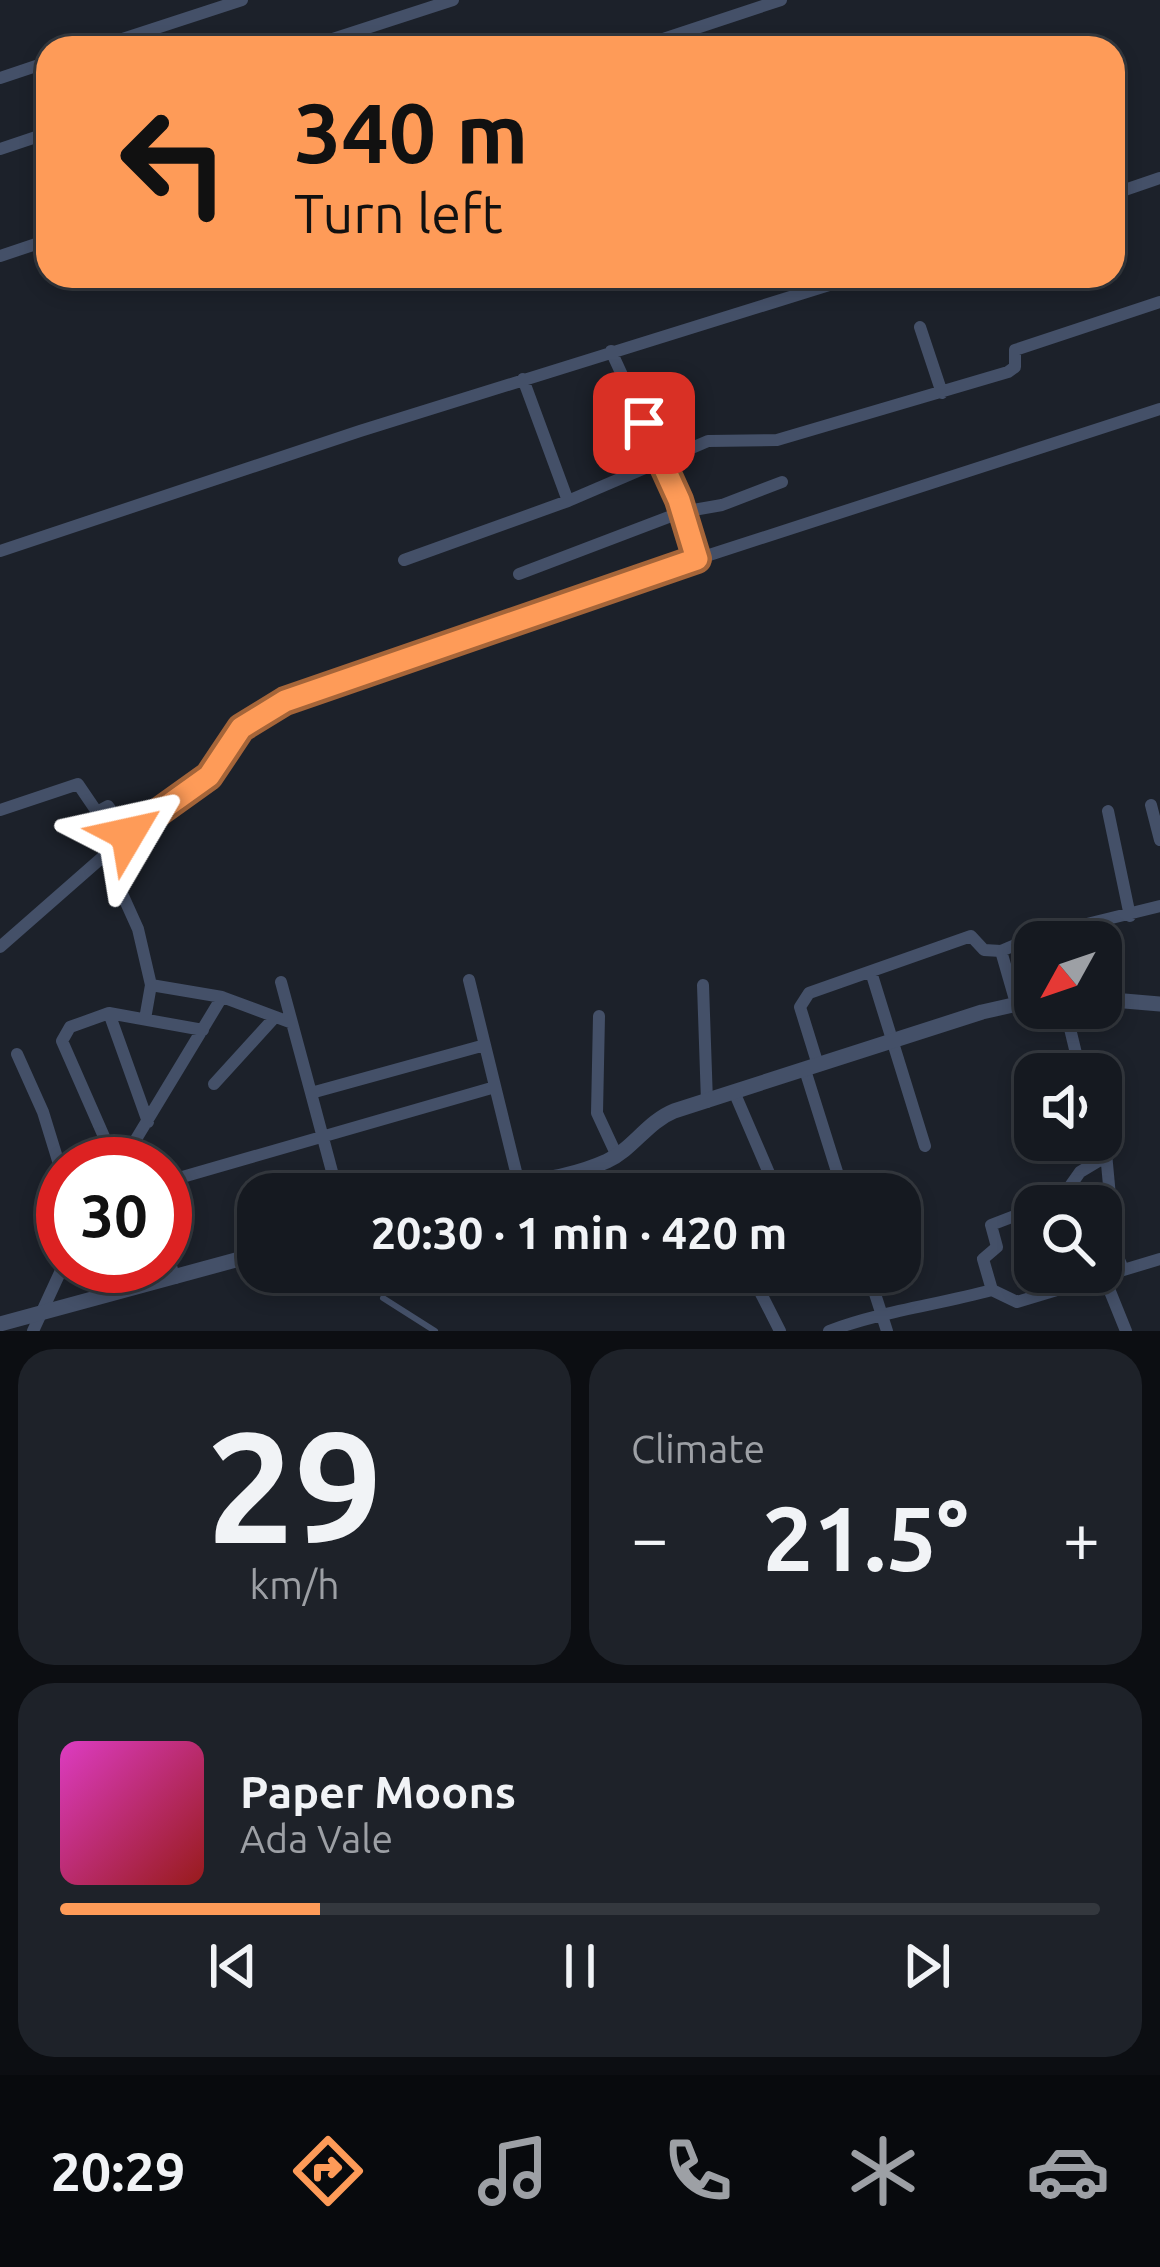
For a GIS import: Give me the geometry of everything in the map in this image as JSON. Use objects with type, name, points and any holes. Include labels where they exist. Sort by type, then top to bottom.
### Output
[{"type":"street","points":[[132,36],[242,0]]},
{"type":"street","points":[[342,36],[453,0]]},
{"type":"street","points":[[672,36],[781,0]]},
{"type":"street","points":[[0,78],[36,66]]},
{"type":"street","points":[[0,149],[36,137]]},
{"type":"street","points":[[1125,190],[1160,178]]},
{"type":"street","points":[[0,256],[36,244]]},
{"type":"street","points":[[0,551],[523,379],[819,288]]},
{"type":"street","points":[[404,560],[568,500],[708,441],[777,440],[1013,370],[1016,350],[1160,302]]},
{"type":"street","points":[[920,327],[942,393]]},
{"type":"street","points":[[611,352],[661,459],[697,559]]},
{"type":"street","points":[[523,379],[568,500]]},
{"type":"street","points":[[0,947],[128,834],[209,776],[241,728],[285,701],[697,559],[1160,409]]},
{"type":"street","points":[[519,574],[682,512],[722,505],[782,482]]},
{"type":"street","points":[[0,810],[78,784],[97,812],[109,806],[128,834]]},
{"type":"street","points":[[1151,805],[1160,840]]},
{"type":"street","points":[[1108,811],[1130,916]]},
{"type":"street","points":[[105,856],[138,929],[151,985],[145,1018]]},
{"type":"street","points":[[839,1173],[812,1067],[801,1000],[809,993],[872,975],[971,936],[984,950],[1001,951],[1034,937],[1160,906]]},
{"type":"street","points":[[1001,951],[1014,996]]},
{"type":"street","points":[[872,975],[925,1146]]},
{"type":"street","points":[[469,980],[516,1173]]},
{"type":"street","points":[[281,982],[332,1173]]},
{"type":"street","points":[[151,985],[222,997],[292,1023]]},
{"type":"street","points":[[703,985],[707,1102]]},
{"type":"street","points":[[137,1137],[222,997]]},
{"type":"street","points":[[1122,1001],[1160,1004]]},
{"type":"street","points":[[576,1173],[616,1156],[660,1117],[1014,1004]]},
{"type":"street","points":[[106,1137],[62,1035],[70,1027],[109,1013],[203,1030]]},
{"type":"street","points":[[109,1013],[148,1121]]},
{"type":"street","points":[[599,1016],[597,1113],[616,1156]]},
{"type":"street","points":[[214,1084],[274,1017]]},
{"type":"street","points":[[310,1093],[485,1046]]},
{"type":"street","points":[[17,1054],[51,1137]]},
{"type":"street","points":[[192,1175],[495,1087]]},
{"type":"street","points":[[735,1094],[769,1173]]},
{"type":"street","points":[[1072,1185],[1095,1161]]},
{"type":"street","points":[[1107,1161],[1115,1250],[1124,1269],[1160,1259]]},
{"type":"street","points":[[992,1290],[983,1259],[997,1247],[991,1225],[1014,1216]]},
{"type":"street","points":[[192,1273],[237,1260]]},
{"type":"street","points":[[829,1331],[880,1312],[992,1290],[1017,1302],[1045,1293]]},
{"type":"street","points":[[33,1331],[52,1293]]},
{"type":"street","points":[[0,1324],[113,1293]]},
{"type":"street","points":[[761,1293],[780,1331]]},
{"type":"street","points":[[874,1293],[887,1331]]},
{"type":"street","points":[[1111,1293],[1126,1331]]},
{"type":"lane","points":[[383,1298],[435,1331]]},
{"type":"route","points":[[128,834],[209,776],[241,728],[285,701],[697,559],[679,500],[644,423]]}]
